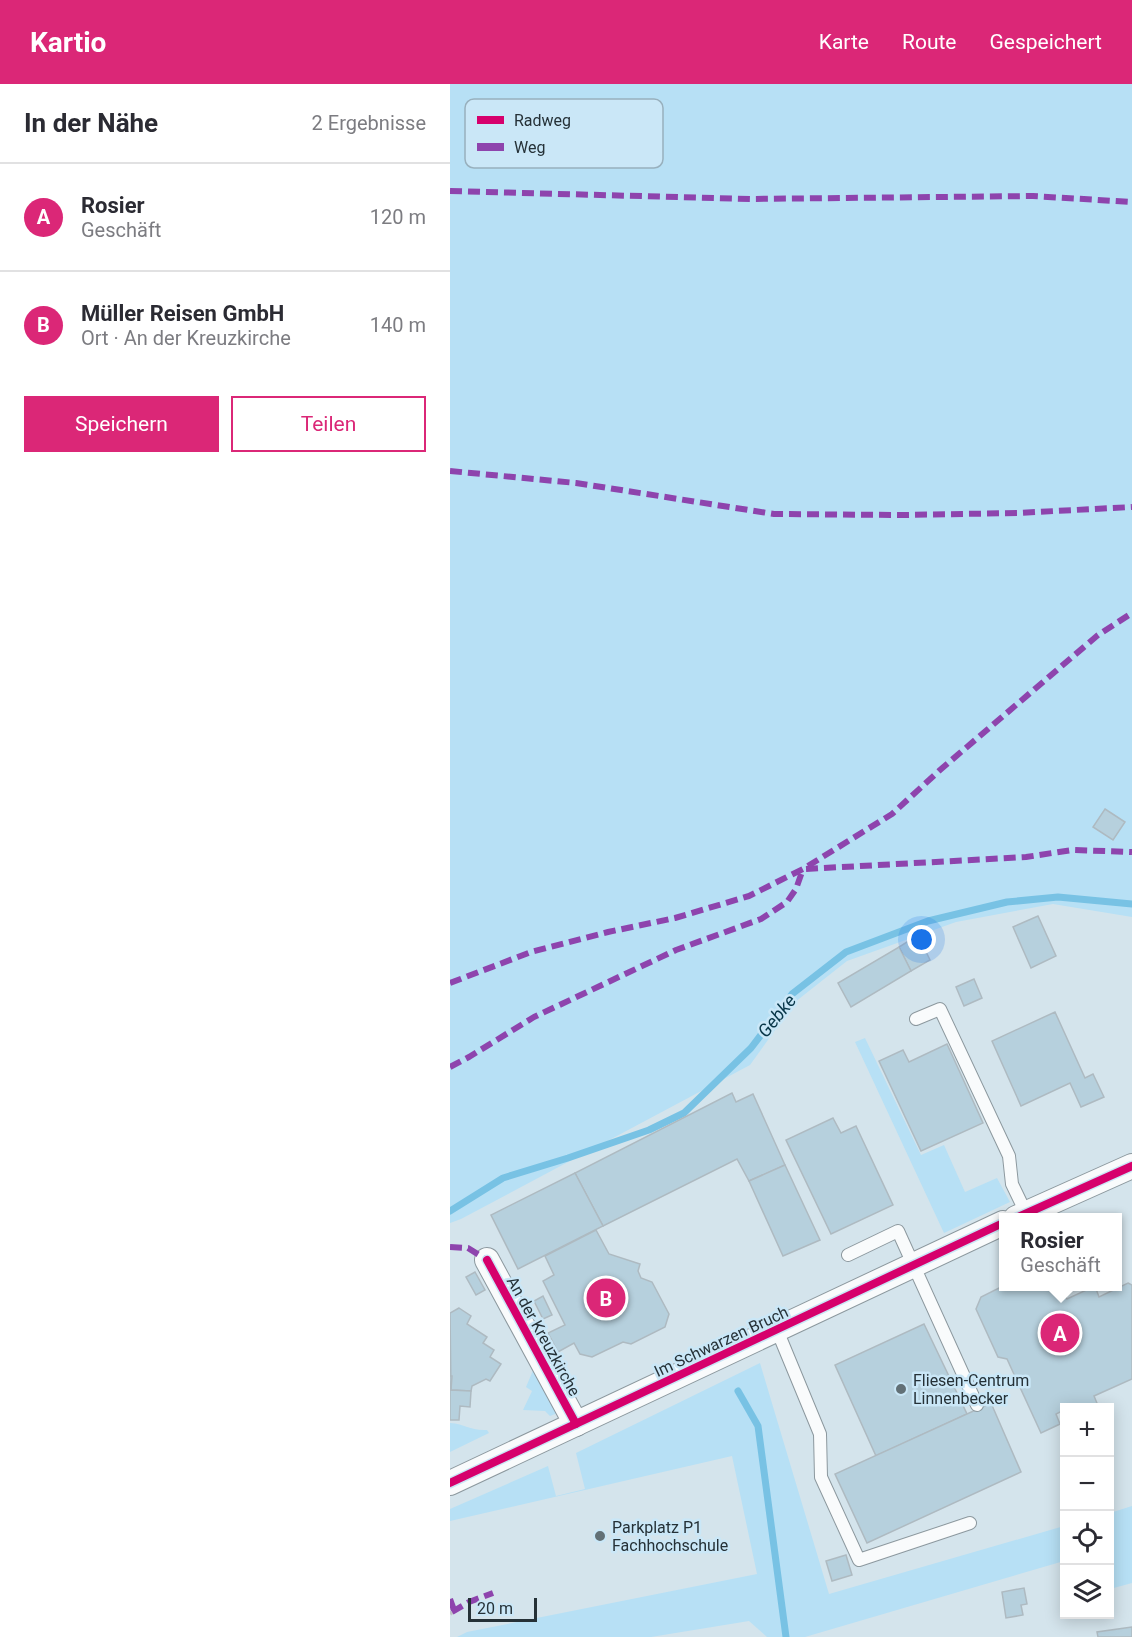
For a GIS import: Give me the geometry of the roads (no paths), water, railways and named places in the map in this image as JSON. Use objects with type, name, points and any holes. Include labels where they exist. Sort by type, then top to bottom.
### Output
[{"type":"street","points":[[1026,1213],[1132,1166]]},
{"type":"street","name":"Im Schwarzen Bruch","points":[[450,1483],[999,1225]]},
{"type":"street","name":"An der Kreuzkirche","points":[[487,1260],[576,1424]]},
{"type":"lane","points":[[916,1019],[940,1009],[1009,1156],[1012,1184],[1020,1213]]},
{"type":"lane","points":[[848,1255],[897,1231],[977,1405]]},
{"type":"lane","points":[[777,1329],[820,1434],[821,1477],[859,1560],[970,1523]]},
{"type":"waterway","name":"Gebke","points":[[450,1211],[503,1178],[649,1130],[684,1113],[751,1048],[792,994],[846,952],[928,921],[1007,902],[1058,897],[1132,904]]},
{"type":"waterway","points":[[738,1391],[758,1426],[786,1637]]},
{"type":"place","name":"Müller Reisen GmbH","points":[[606,1298]]},
{"type":"place","name":"Rosier","points":[[1060,1333]]},
{"type":"place","name":"Fliesen-Centrum Linnenbecker","points":[[901,1389]]},
{"type":"place","name":"Parkplatz P1 Fachhochschule","points":[[600,1536]]}]
